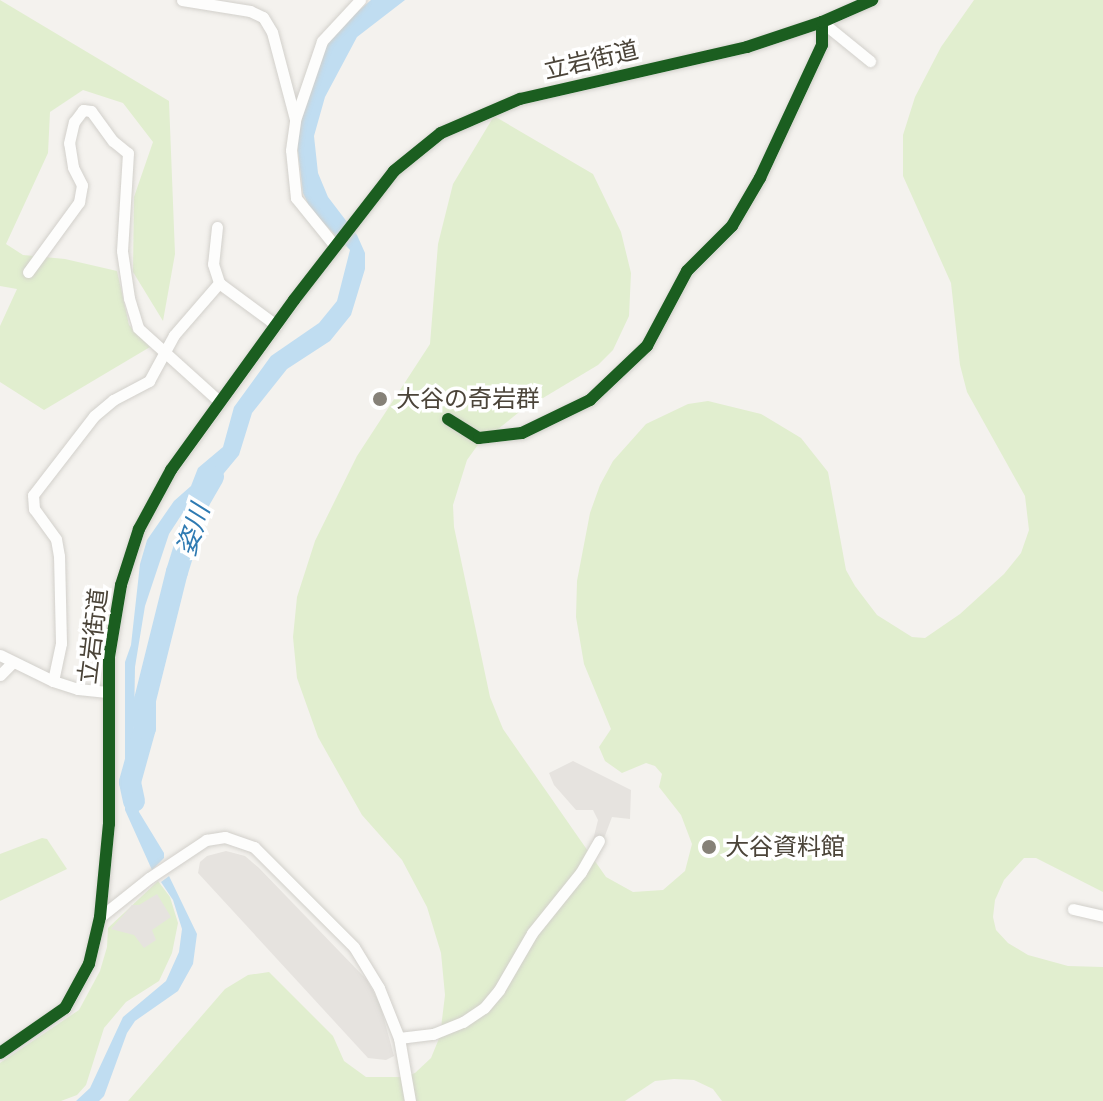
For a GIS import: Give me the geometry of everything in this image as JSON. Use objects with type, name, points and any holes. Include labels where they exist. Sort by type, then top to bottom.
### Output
[{"type":"street","points":[[182,0],[250,11],[263,17],[272,32],[295,120]]},
{"type":"street","points":[[335,246],[296,198],[291,150],[295,120],[322,41],[360,0]]},
{"type":"street","name":"立岩街道","points":[[0,1053],[51,1021],[75,995],[89,964],[100,917],[109,824],[107,692],[115,613],[129,554],[153,498],[354,221],[414,152],[441,133],[482,113],[520,99],[747,47],[822,22],[872,0]]},
{"type":"street","points":[[822,22],[870,61]]},
{"type":"street","points":[[448,419],[479,438],[522,433],[590,400],[647,346],[687,271],[732,226],[760,178],[822,45],[822,22]]},
{"type":"street","points":[[28,272],[79,202],[82,185],[73,167],[69,143],[74,122],[83,110],[91,111],[113,141],[128,153],[122,251],[129,298],[138,328],[220,402]]},
{"type":"street","points":[[217,227],[213,264],[219,283],[276,325]]},
{"type":"street","points":[[53,681],[61,643],[59,556],[56,539],[34,509],[33,495],[94,416],[113,400],[149,381],[164,352],[219,283]]},
{"type":"street","points":[[0,655],[53,681],[78,689],[107,692]]},
{"type":"street","points":[[0,675],[12,663]]},
{"type":"street","points":[[100,917],[175,859],[216,838],[254,847],[354,947],[379,988],[399,1038],[410,1101]]},
{"type":"street","points":[[399,1038],[433,1034],[463,1022],[484,1008],[499,990],[532,933],[581,872],[599,841]]},
{"type":"street","points":[[1073,909],[1103,916]]},
{"type":"green space","points":[[0,0],[169,101],[175,254],[163,321],[133,272],[134,197],[153,142],[123,103],[83,90],[50,112],[48,153],[6,244],[23,255],[65,259],[117,271],[129,325],[150,347],[44,410],[0,382],[0,326],[17,289],[0,286]]},
{"type":"green space","points":[[974,0],[1103,0],[1103,892],[1036,858],[1024,858],[1004,880],[995,900],[993,917],[996,930],[1008,943],[1028,955],[1068,966],[1103,967],[1103,1101],[722,1101],[713,1089],[694,1080],[674,1079],[655,1081],[625,1101],[128,1101],[225,989],[248,975],[269,972],[333,1036],[344,1061],[366,1077],[403,1077],[415,1073],[431,1058],[440,1036],[445,995],[441,953],[427,907],[402,860],[362,815],[318,737],[297,678],[293,637],[297,597],[315,541],[357,456],[430,344],[438,244],[453,184],[494,116],[593,174],[621,232],[631,273],[629,316],[613,350],[598,365],[518,413],[477,446],[467,460],[453,505],[454,527],[490,697],[503,729],[606,877],[633,892],[663,890],[685,871],[692,844],[681,815],[659,787],[662,774],[655,766],[646,763],[622,773],[605,761],[599,747],[611,729],[584,664],[576,617],[577,581],[590,513],[600,485],[613,461],[646,424],[688,404],[708,401],[761,414],[801,438],[828,472],[846,570],[877,615],[912,637],[925,638],[960,614],[1004,574],[1021,553],[1029,530],[1025,496],[967,392],[960,365],[951,283],[903,176],[903,135],[915,97],[941,47]]},
{"type":"green space","points":[[42,838],[47,839],[67,869],[0,901],[0,854]]},
{"type":"green space","points":[[158,881],[170,897],[178,923],[172,953],[159,981],[126,1002],[104,1028],[86,1085],[77,1095],[61,1101],[0,1101],[0,1063],[79,1010],[100,971],[107,947],[108,928]]},
{"type":"shaded area","points":[[573,761],[631,790],[630,819],[612,817],[603,841],[593,840],[598,820],[593,810],[576,810],[554,785],[549,773]]},
{"type":"shaded area","points":[[226,851],[245,856],[259,868],[367,980],[380,1004],[394,1056],[386,1060],[368,1058],[198,873],[200,862],[207,856]]},
{"type":"shaded area","points":[[157,894],[171,917],[152,930],[156,940],[144,948],[134,935],[111,929],[132,905],[139,905]]},
{"type":"water","points":[[371,0],[405,0],[357,37],[325,97],[314,136],[318,173],[328,197],[357,235],[365,253],[365,269],[351,315],[330,341],[287,369],[252,413],[239,455],[205,496],[182,514],[169,534],[145,606],[135,667],[133,782],[139,812],[164,853],[164,858],[152,870],[125,810],[125,662],[131,645],[140,564],[147,540],[174,501],[191,486],[198,468],[223,447],[234,407],[271,356],[319,323],[337,301],[350,250],[311,210],[303,193],[297,142],[305,101],[322,52],[338,29]]},
{"type":"water","points":[[169,876],[197,934],[193,964],[178,991],[135,1021],[127,1033],[104,1096],[99,1101],[76,1101],[90,1088],[123,1017],[166,981],[179,952],[182,929],[173,900],[161,882]]},
{"type":"waterway","name":"姿川","points":[[134,801],[130,782],[145,728],[145,700],[177,572],[199,501],[213,477]]},
{"type":"cycle path","points":[[0,1053],[65,1008],[89,964],[100,917],[109,824],[109,657],[121,585],[139,529],[171,470],[294,300],[394,171],[441,133],[520,99],[747,47],[822,22],[872,0]]},
{"type":"cycle path","points":[[448,419],[479,438],[522,433],[590,400],[647,346],[687,271],[732,226],[760,178],[822,45],[822,22]]},
{"type":"place","name":"大谷の奇岩群","points":[[380,399]]},
{"type":"place","name":"大谷資料館","points":[[709,847]]}]
